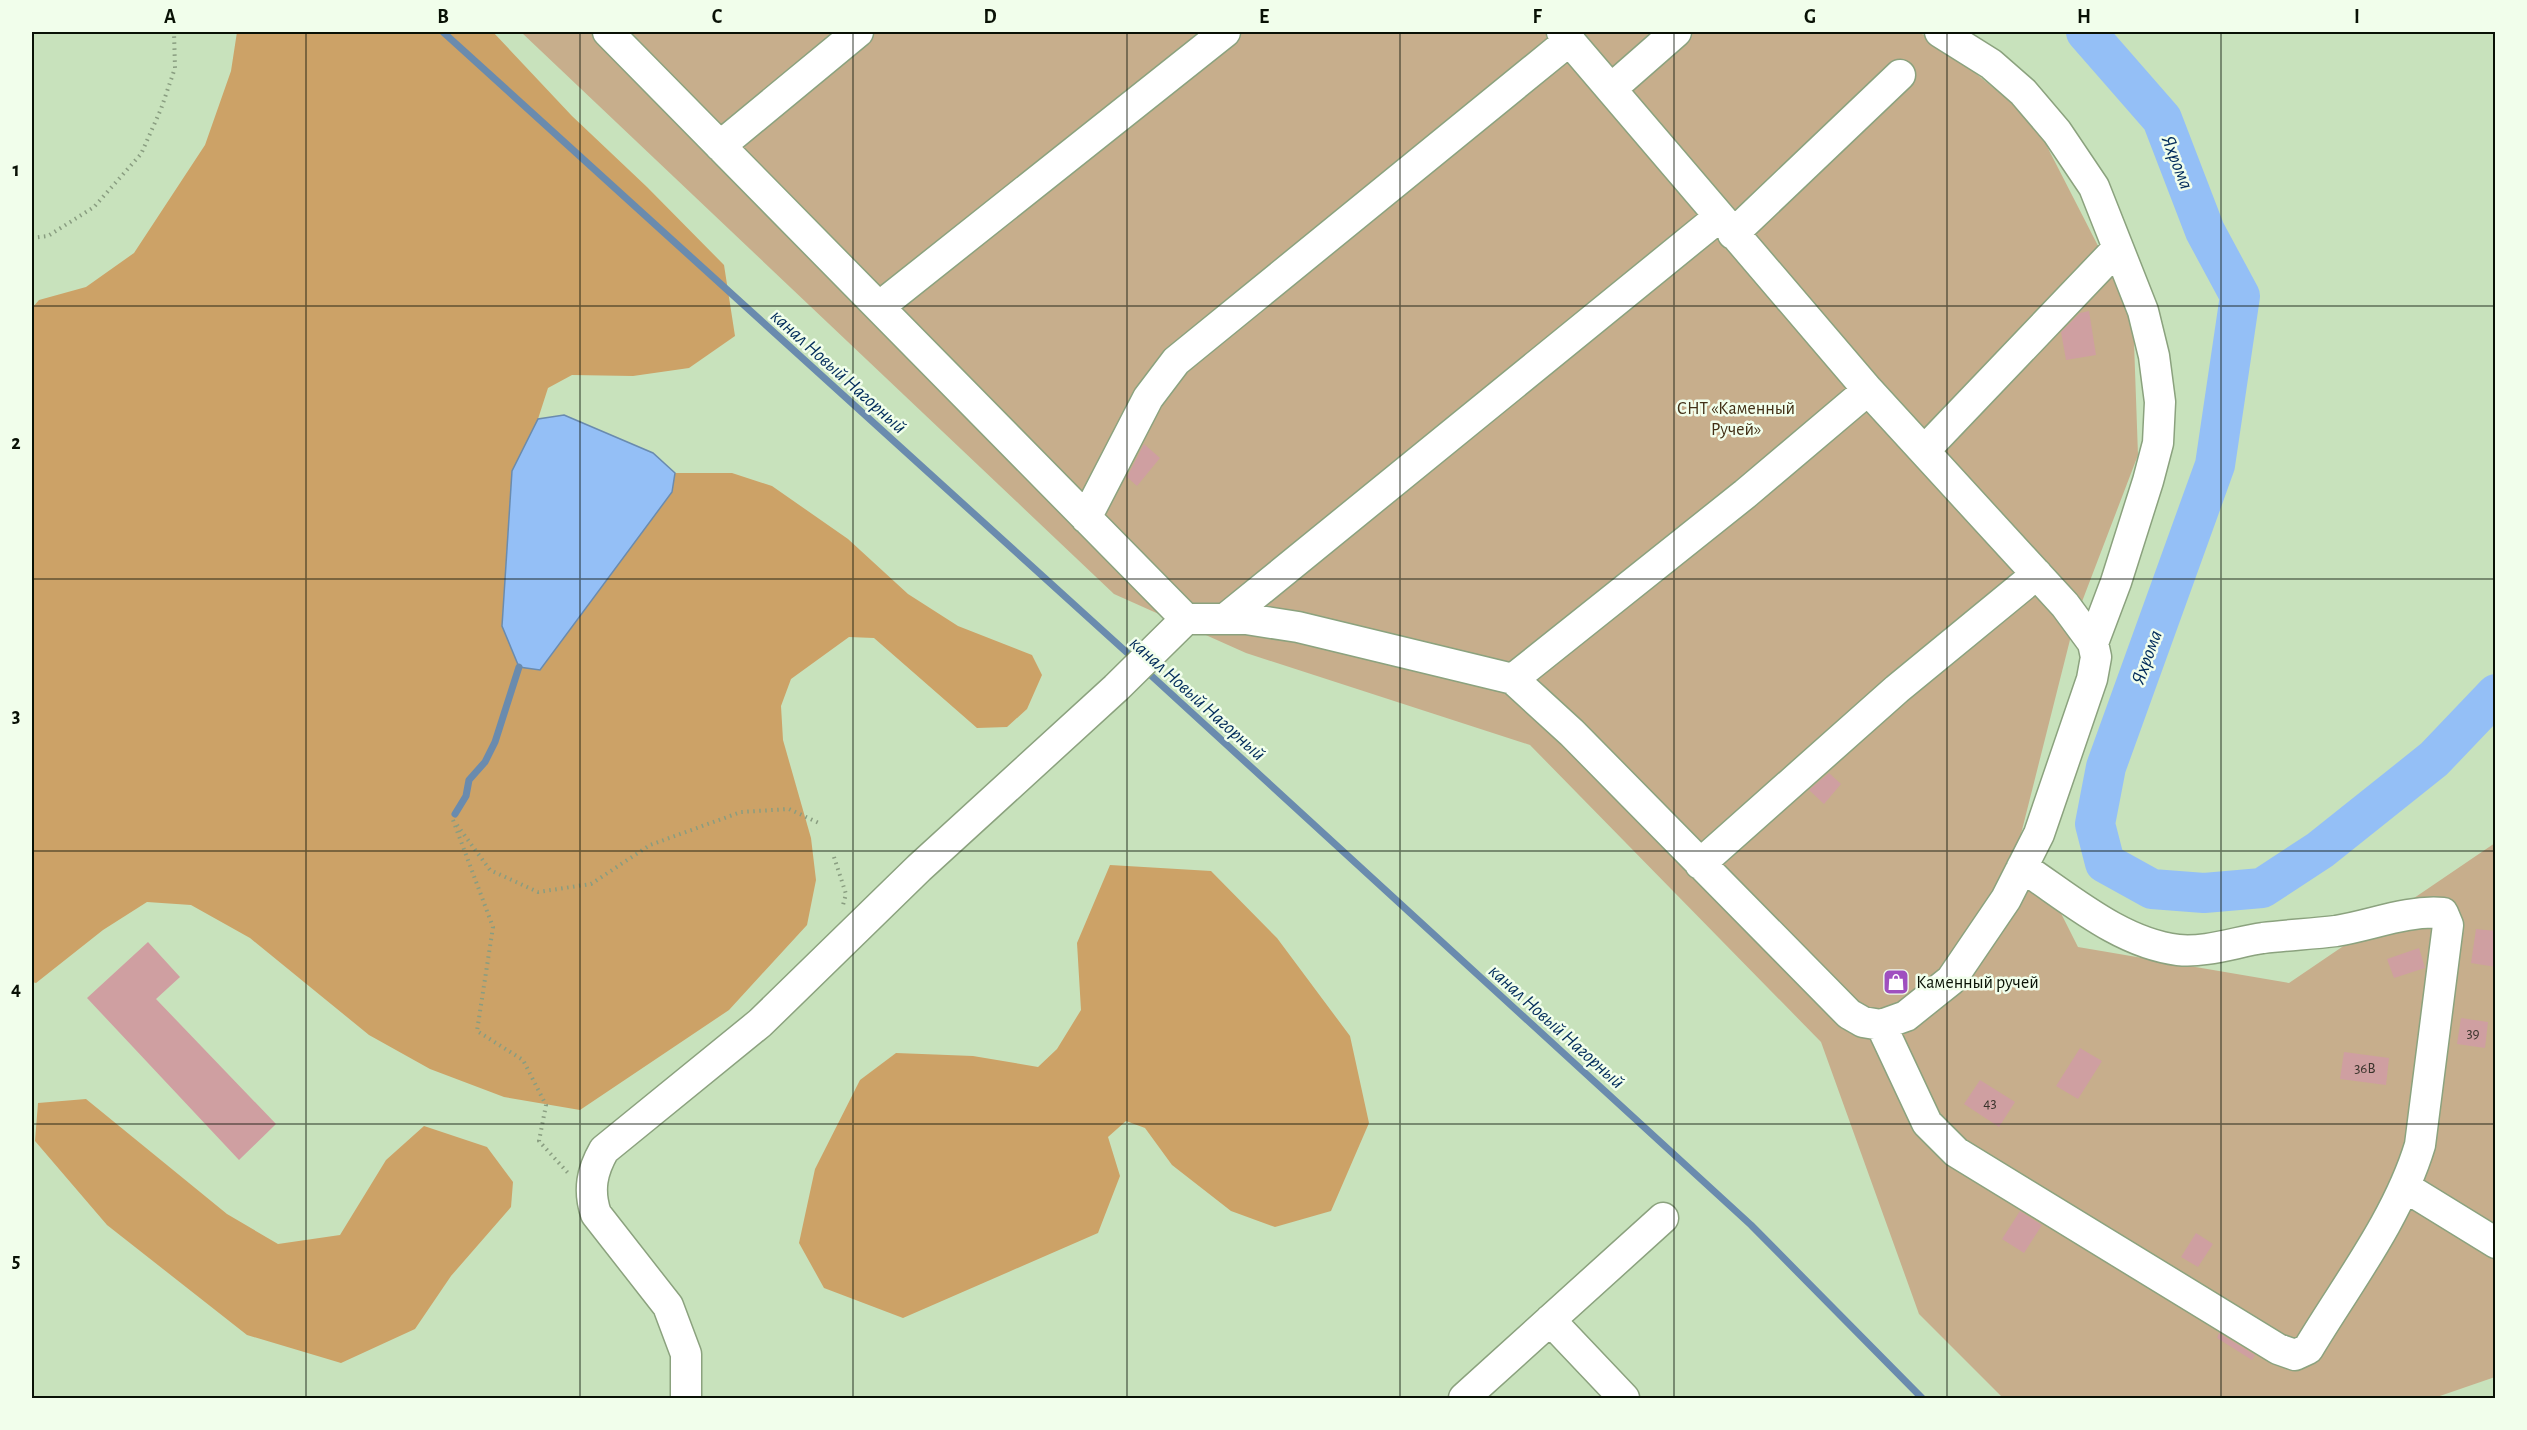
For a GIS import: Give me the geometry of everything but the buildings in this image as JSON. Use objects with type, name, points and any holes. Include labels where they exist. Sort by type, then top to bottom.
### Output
[{"type":"street","points":[[608,32],[1186,619]]},
{"type":"street","points":[[720,146],[858,32]]},
{"type":"street","points":[[879,308],[1224,32]]},
{"type":"street","points":[[1611,89],[1676,32]]},
{"type":"street","points":[[1940,32],[1991,64],[2023,92],[2057,132],[2094,187],[2117,249],[2144,311],[2154,356],[2160,412],[2158,443],[2116,582],[2093,643]]},
{"type":"street","points":[[686,1398],[686,1354],[668,1306],[596,1214],[591,1198],[593,1169],[604,1150],[760,1023],[919,868],[1116,688],[1186,619],[1246,619],[1298,627],[1513,679],[1572,733],[1849,1014],[1863,1022],[1881,1025],[1906,1016],[1951,980],[2006,899],[2039,834],[2092,678],[2096,657],[2093,643],[2065,605],[1868,390],[1566,36],[1176,361],[1148,398],[1086,518]]},
{"type":"street","points":[[1225,619],[1726,225],[1900,75]]},
{"type":"street","points":[[1924,451],[2117,249]]},
{"type":"street","points":[[1513,679],[1736,501],[1868,390]]},
{"type":"street","points":[[1700,864],[1897,689],[2037,574]]},
{"type":"street","points":[[1881,1025],[1927,1123],[1956,1152],[2277,1349],[2295,1355],[2308,1349],[2405,1187],[2420,1145],[2448,925],[2443,913],[2425,912],[2336,931],[2264,938],[2189,951],[2175,950],[2135,938],[2099,919],[2022,867]]},
{"type":"street","points":[[2405,1187],[2496,1243]]},
{"type":"street","points":[[1464,1398],[1663,1218]]},
{"type":"street","points":[[1550,1320],[1624,1398]]},
{"type":"path","points":[[32,238],[48,236],[94,207],[141,154],[161,109],[175,68],[174,32]]},
{"type":"path","points":[[591,1198],[539,1141],[546,1105],[523,1060],[477,1031],[493,927],[453,820],[490,870],[538,892],[591,884],[650,845],[741,812],[789,809],[821,824]]},
{"type":"path","points":[[834,857],[846,894],[843,906]]},
{"type":"green space","name":"СНТ «Каменный Ручей»","points":[[521,32],[1918,32],[1936,41],[2034,121],[2133,314],[2138,455],[2075,620],[2021,834],[2078,947],[2289,983],[2495,843],[2495,1377],[2434,1398],[2003,1398],[1919,1314],[1821,1042],[1530,745],[1246,653],[1114,594]]},
{"type":"shaded area","points":[[237,32],[493,32],[572,116],[724,265],[735,336],[689,368],[633,376],[572,375],[548,388],[538,419],[512,471],[502,626],[519,667],[540,670],[672,492],[675,473],[732,473],[772,486],[848,539],[908,594],[958,626],[1032,655],[1042,675],[1027,709],[1007,727],[977,728],[874,638],[849,637],[791,679],[781,706],[783,740],[811,838],[816,880],[807,925],[729,1010],[580,1110],[504,1097],[430,1069],[369,1035],[250,938],[191,905],[147,902],[103,930],[36,983],[32,982],[32,308],[39,300],[86,287],[134,253],[205,145],[231,71]]},
{"type":"shaded area","points":[[1110,865],[1211,871],[1277,938],[1350,1036],[1369,1123],[1331,1211],[1275,1227],[1231,1211],[1172,1165],[1145,1128],[1126,1121],[1108,1137],[1120,1176],[1098,1233],[903,1318],[824,1288],[799,1243],[815,1169],[860,1080],[896,1053],[973,1056],[1038,1067],[1057,1049],[1081,1010],[1077,943]]},
{"type":"shaded area","points":[[86,1099],[227,1214],[278,1244],[340,1235],[386,1160],[424,1126],[487,1147],[513,1182],[511,1207],[451,1276],[415,1329],[341,1363],[247,1335],[107,1225],[35,1141],[38,1103]]},
{"type":"water","points":[[564,415],[653,453],[675,473],[672,492],[540,670],[519,667],[502,626],[512,471],[538,419]]},
{"type":"waterway","name":"канал Новый Нагорный","points":[[443,32],[1134,659]]},
{"type":"waterway","name":"Яхрома","points":[[2086,32],[2162,119],[2205,231],[2240,296],[2215,465],[2106,767],[2095,824],[2105,863],[2152,889],[2204,893],[2262,888],[2320,850],[2434,759],[2496,694]]},
{"type":"waterway","points":[[455,814],[466,796],[469,780],[485,762],[495,742],[519,667]]},
{"type":"waterway","name":"канал Новый Нагорный","points":[[1144,669],[1751,1225],[1922,1398]]},
{"type":"place","name":"Каменный ручей","points":[[1896,982]]}]
